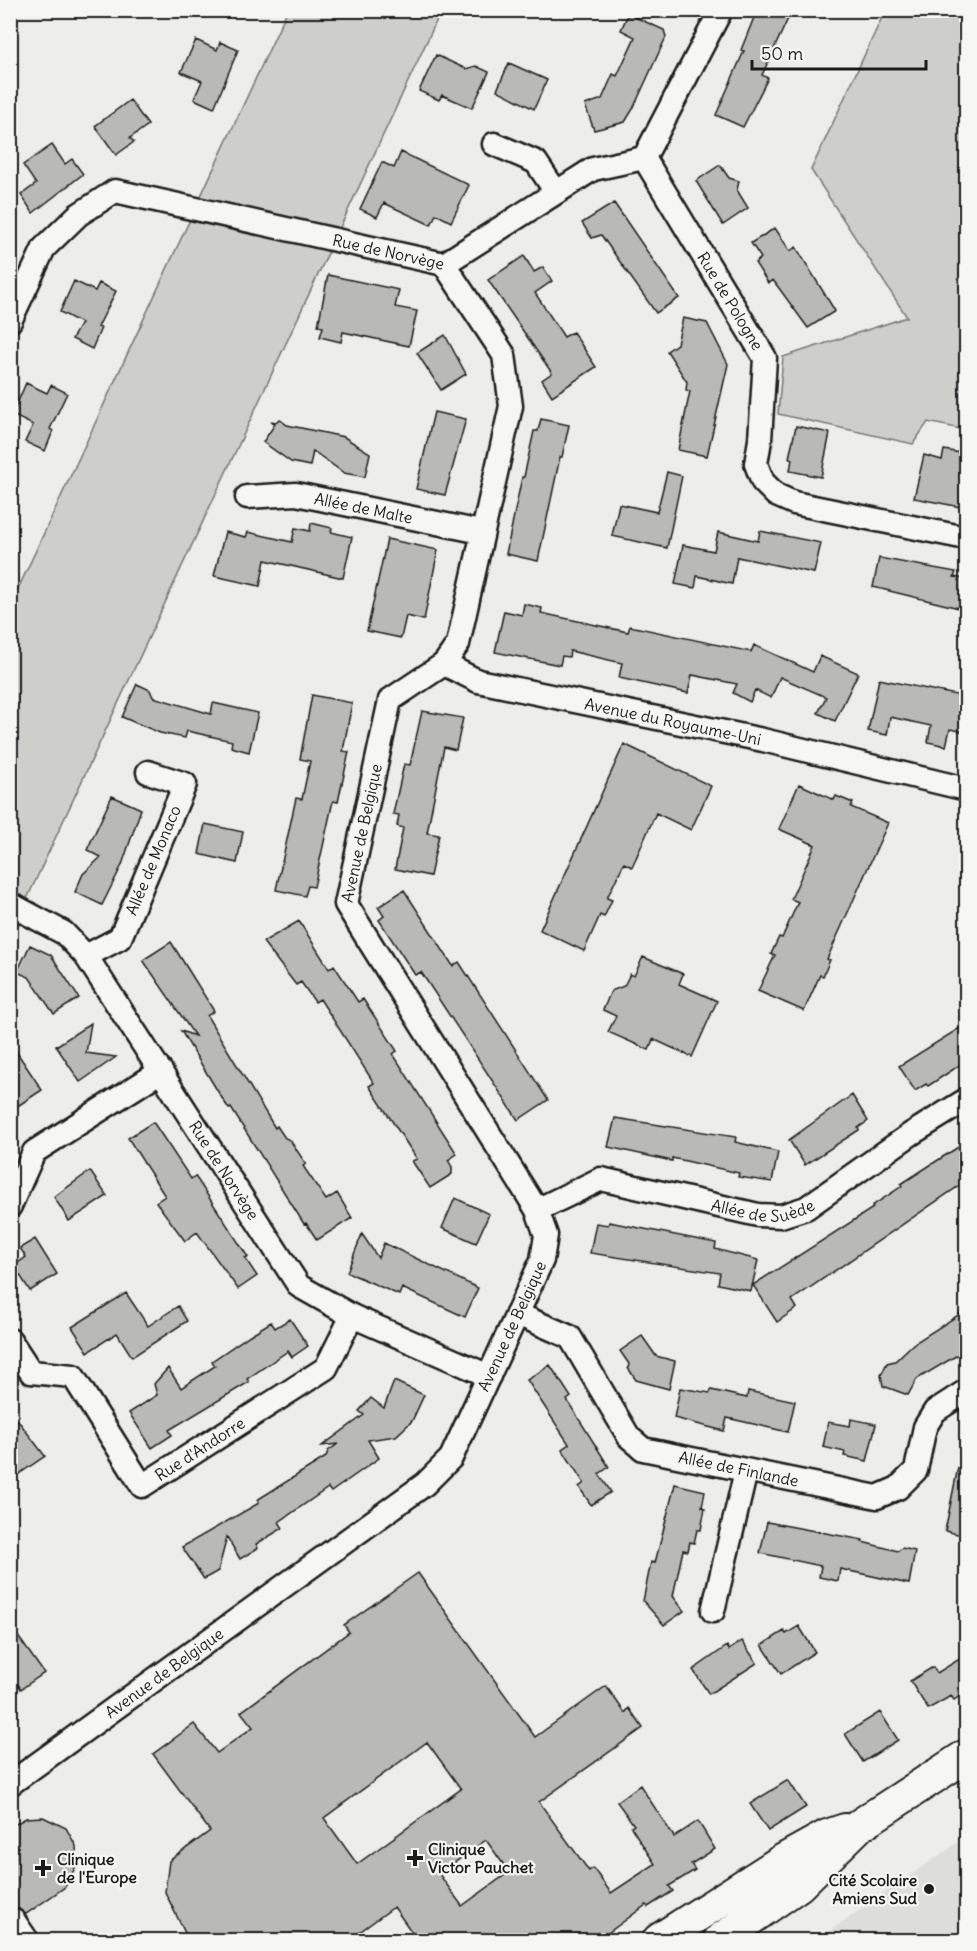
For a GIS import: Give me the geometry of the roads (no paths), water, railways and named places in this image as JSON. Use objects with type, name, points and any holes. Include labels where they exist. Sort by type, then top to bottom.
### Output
[{"type":"street","points":[[444,264],[593,169],[644,158],[721,10]]},
{"type":"street","points":[[494,144],[536,162],[556,192]]},
{"type":"street","name":"Rue de Pologne","points":[[644,158],[765,358],[760,440],[756,464],[764,482],[776,495],[794,502],[966,538]]},
{"type":"street","name":"Rue de Norvège","points":[[10,321],[45,248],[78,216],[116,191],[444,264],[504,355],[511,406],[458,644],[444,664]]},
{"type":"street","name":"Allée de Malte","points":[[247,497],[296,494],[482,531]]},
{"type":"street","name":"Avenue de Belgique","points":[[10,1784],[425,1484],[451,1458],[542,1260],[546,1235],[537,1210],[346,904],[390,700],[444,664]]},
{"type":"street","name":"Avenue du Royaume-Uni","points":[[444,664],[478,681],[763,740],[966,789]]},
{"type":"street","name":"Allée de Monaco","points":[[86,956],[120,938],[185,784],[148,772]]},
{"type":"street","name":"Rue de Norvège","points":[[10,904],[64,933],[86,956],[299,1286],[352,1316],[489,1376]]},
{"type":"street","points":[[10,1206],[34,1152],[161,1071]]},
{"type":"street","name":"Allée de Suède","points":[[537,1210],[601,1179],[758,1215],[781,1216],[806,1208],[911,1134],[966,1100]]},
{"type":"street","name":"Allée de Finlande","points":[[517,1314],[570,1337],[629,1437],[643,1449],[877,1497],[898,1488],[916,1470],[925,1427],[935,1411],[966,1391]]},
{"type":"street","name":"Rue d'Andorre","points":[[10,1340],[31,1372],[73,1376],[142,1486],[326,1368],[352,1316]]},
{"type":"street","points":[[713,1611],[746,1471]]},
{"type":"street","points":[[720,1941],[799,1885],[860,1825],[966,1756]]},
{"type":"street","points":[[668,1938],[782,1861],[827,1836],[860,1825]]},
{"type":"street","points":[[14,1922],[27,1941]]},
{"type":"place","name":"Clinique Victor Pauchet","points":[[415,1858]]},
{"type":"place","name":"Clinique de l'Europe","points":[[43,1868]]},
{"type":"place","name":"Cité Scolaire Amiens Sud","points":[[929,1889]]}]
